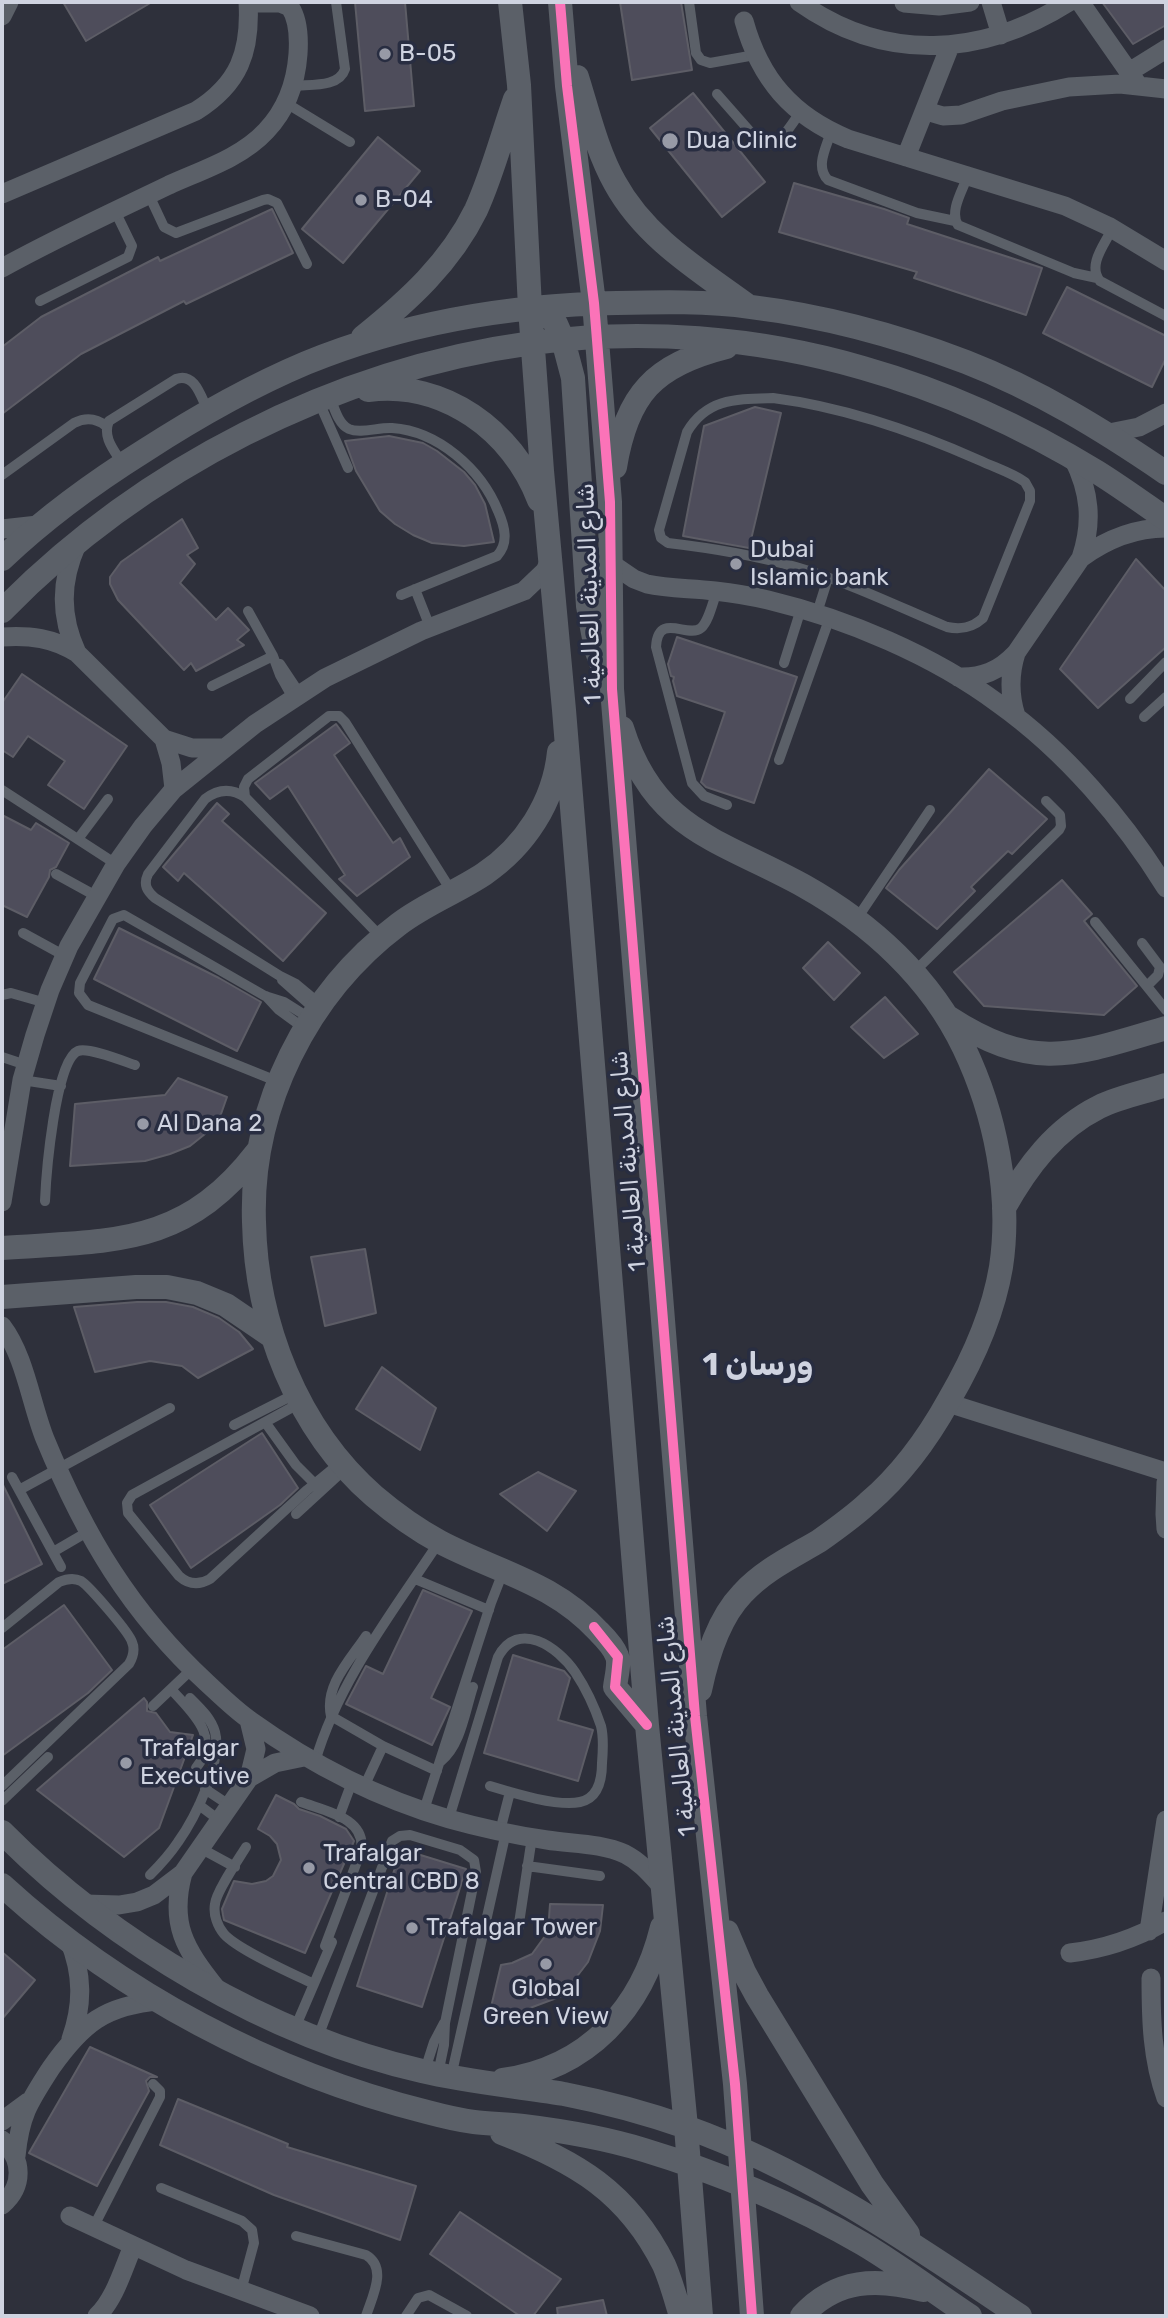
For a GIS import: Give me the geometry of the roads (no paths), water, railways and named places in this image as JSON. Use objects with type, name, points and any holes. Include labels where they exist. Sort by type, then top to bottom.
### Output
[{"type":"street","points":[[2,16],[9,2]]},
{"type":"street","name":"شارع المدينة العالمية 1","points":[[510,2],[519,85],[530,308],[542,471],[647,1725],[686,2127],[701,2316]]},
{"type":"street","name":"شارع المدينة العالمية 1","points":[[560,2],[567,86],[597,338],[610,502],[612,689],[695,1716],[716,1896],[751,2316]]},
{"type":"street","points":[[799,2],[834,23],[862,34],[920,46],[950,46],[1001,34],[1040,19],[1069,2]]},
{"type":"street","points":[[904,4],[939,6],[970,2]]},
{"type":"street","points":[[991,2],[1001,34]]},
{"type":"street","points":[[1080,2],[1133,78]]},
{"type":"street","points":[[2,194],[196,111],[211,102],[234,76],[242,61],[248,35],[248,3],[280,3],[293,11],[298,51],[290,94],[267,130],[241,151],[2,268]]},
{"type":"street","points":[[744,20],[755,55],[773,85],[800,113],[831,132],[1053,202],[1112,229],[1166,261]]},
{"type":"street","points":[[564,39],[604,160],[625,201],[651,233],[665,245],[749,306]]},
{"type":"street","points":[[906,157],[950,46]]},
{"type":"street","points":[[1133,78],[1166,49]]},
{"type":"street","points":[[926,111],[952,117],[1035,92],[1133,78],[1166,89]]},
{"type":"street","points":[[351,347],[414,295],[462,235],[486,186],[519,85]]},
{"type":"street","points":[[2,559],[38,525],[123,464],[208,411],[264,382],[351,347],[439,323],[530,308],[594,303],[749,306],[846,325],[943,354],[1002,377],[1109,433],[1166,473]]},
{"type":"street","points":[[530,308],[550,314],[564,341],[573,379],[591,628],[626,740],[645,776],[667,807],[708,839],[804,886],[856,920],[896,953],[914,972],[947,1016],[968,1056],[987,1109],[999,1164],[1004,1208],[1001,1265],[995,1293],[977,1346],[948,1403],[916,1452],[870,1501],[827,1535],[771,1569],[741,1595],[726,1617],[710,1651],[695,1716]]},
{"type":"street","points":[[2,611],[25,587],[76,544],[135,501],[197,461],[240,438],[324,399],[429,364],[533,343],[663,337],[743,343],[822,357],[905,381],[985,414],[1073,458],[1166,519]]},
{"type":"street","points":[[610,502],[623,426],[641,393],[662,374],[686,359],[743,343]]},
{"type":"street","points":[[324,399],[373,390],[403,390],[446,400],[476,417],[498,435],[527,472],[548,525]]},
{"type":"street","points":[[1109,433],[1139,427],[1166,413]]},
{"type":"street","points":[[1073,458],[1089,507],[1089,524],[1081,558]]},
{"type":"street","points":[[2,528],[38,525]]},
{"type":"street","points":[[958,677],[984,675],[996,670],[1016,653],[1081,558],[1095,548],[1127,533],[1166,528]]},
{"type":"street","points":[[76,544],[65,575],[63,607],[65,623],[77,653]]},
{"type":"street","points":[[2,1202],[24,1073],[46,1003],[65,956],[96,896],[143,825],[174,789],[222,748],[296,696],[356,661],[430,627],[524,591],[545,571],[551,558]]},
{"type":"street","points":[[612,564],[622,573],[646,584],[717,591],[816,613],[874,634],[958,677],[1016,716],[1095,793],[1164,881]]},
{"type":"street","points":[[2,636],[50,639],[77,653],[164,739],[192,748],[222,748]]},
{"type":"street","points":[[1016,653],[1010,691],[1016,716]]},
{"type":"street","points":[[564,710],[558,762],[551,789],[540,814],[524,837],[484,874],[401,923],[382,938],[345,975],[314,1016],[278,1085],[257,1152],[254,1222],[256,1256],[261,1290],[282,1363],[298,1398],[320,1434],[344,1465],[383,1503],[405,1520],[439,1541],[543,1588],[585,1617],[618,1657],[615,1687],[647,1725]]},
{"type":"street","points":[[164,739],[172,763],[174,789]]},
{"type":"street","points":[[947,1016],[985,1039],[1006,1047],[1049,1054],[1093,1050],[1166,1028]]},
{"type":"street","points":[[1004,1208],[1021,1177],[1043,1149],[1070,1125],[1100,1106],[1166,1085]]},
{"type":"street","points":[[2,1248],[104,1241],[134,1237],[164,1227],[191,1214],[216,1197],[239,1176],[257,1152]]},
{"type":"street","points":[[2,1297],[96,1289],[167,1287],[197,1293],[226,1305],[273,1336]]},
{"type":"street","points":[[2,1326],[19,1357],[42,1432],[57,1469],[116,1578],[144,1618],[192,1669],[249,1720],[310,1760],[358,1785],[424,1810],[503,1832],[615,1850],[636,1861],[665,1899],[658,1943],[645,1978],[625,2010],[600,2037],[577,2054],[552,2067],[519,2078],[482,2083]]},
{"type":"street","points":[[948,1403],[1166,1472]]},
{"type":"street","points":[[1166,1482],[1166,1529]]},
{"type":"street","points":[[85,1904],[119,1906],[137,1902],[154,1895],[183,1873],[249,1778],[256,1749],[249,1720]]},
{"type":"street","points":[[249,1778],[275,1763],[310,1760]]},
{"type":"street","points":[[1070,1953],[1111,1946],[1158,1926],[1166,1821]]},
{"type":"street","points":[[2,1832],[45,1872],[149,1950],[219,1992],[306,2034],[370,2058],[438,2075],[595,2101],[646,2114],[739,2147],[848,2204],[1020,2316]]},
{"type":"street","points":[[183,1873],[177,1906],[183,1938],[190,1953],[219,1992]]},
{"type":"street","points":[[2,1885],[69,1940],[116,1974],[244,2046],[334,2084],[392,2102],[475,2122],[562,2131],[641,2149],[688,2165],[823,2222],[899,2267],[970,2316]]},
{"type":"street","points":[[716,1896],[733,1947],[757,1996],[872,2184],[919,2248]]},
{"type":"street","points":[[4,2206],[19,2179],[16,2156],[28,2102],[70,2040],[76,2024],[81,1990],[75,1956],[69,1940]]},
{"type":"street","points":[[1151,1978],[1152,2040],[1166,2098]]},
{"type":"street","points":[[70,2040],[92,2022],[118,2009],[160,2001]]},
{"type":"street","points":[[2,2121],[28,2102]]},
{"type":"street","points":[[475,2122],[565,2160],[605,2188],[626,2208],[653,2246],[665,2268],[681,2316]]},
{"type":"street","points":[[2,2140],[16,2156]]},
{"type":"street","points":[[70,2216],[241,2292],[310,2316]]},
{"type":"street","points":[[106,2314],[133,2246]]},
{"type":"street","points":[[802,2316],[822,2298],[857,2284],[876,2281],[895,2283],[935,2293]]},
{"type":"lane","points":[[290,94],[332,82],[344,74],[336,2]]},
{"type":"lane","points":[[689,2],[696,53],[701,60],[710,63],[755,55]]},
{"type":"lane","points":[[290,94],[349,142]]},
{"type":"lane","points":[[717,94],[765,146],[776,143],[800,113]]},
{"type":"lane","points":[[831,132],[821,164],[822,173],[828,180],[918,213],[955,222],[962,228],[1074,273],[1097,278],[1166,316]]},
{"type":"lane","points":[[955,222],[954,212],[968,175]]},
{"type":"lane","points":[[149,195],[164,227],[176,233],[263,200],[273,200],[277,203],[307,264]]},
{"type":"lane","points":[[40,302],[128,257],[132,246],[115,211]]},
{"type":"lane","points":[[1097,278],[1095,264],[1112,229]]},
{"type":"lane","points":[[123,464],[107,438],[106,426],[113,418],[180,377],[191,380],[208,411]]},
{"type":"lane","points":[[774,398],[794,401],[915,435],[1021,479],[1028,486],[1030,501],[983,618],[970,627],[947,627],[828,578],[765,559],[701,546],[668,543],[661,538],[659,530],[687,432],[701,414],[721,403],[733,401],[774,398]]},
{"type":"lane","points":[[324,399],[348,468]]},
{"type":"lane","points":[[324,399],[348,428],[358,431],[379,427],[403,430],[424,436],[447,449],[483,483],[500,514],[505,539],[497,556],[401,595]]},
{"type":"lane","points":[[2,475],[74,422],[94,419],[106,426]]},
{"type":"lane","points":[[779,760],[816,613],[828,578]]},
{"type":"lane","points":[[415,589],[430,627]]},
{"type":"lane","points":[[717,591],[700,629],[693,631],[667,628],[658,637],[656,647],[692,783],[704,796],[727,805]]},
{"type":"lane","points":[[248,611],[296,696]]},
{"type":"lane","points":[[784,663],[816,613]]},
{"type":"lane","points":[[212,686],[273,656]]},
{"type":"lane","points":[[1130,699],[1166,662]]},
{"type":"lane","points":[[1144,717],[1166,697]]},
{"type":"lane","points":[[245,797],[244,787],[248,779],[329,716],[339,716],[452,892]]},
{"type":"lane","points":[[2,790],[116,864]]},
{"type":"lane","points":[[314,1016],[296,984],[155,898],[147,890],[145,885],[148,874],[205,799],[225,790],[245,797],[382,938]]},
{"type":"lane","points":[[78,839],[108,799]]},
{"type":"lane","points":[[914,972],[1059,830],[1060,815],[1046,801]]},
{"type":"lane","points":[[856,920],[930,810]]},
{"type":"lane","points":[[56,874],[96,896]]},
{"type":"lane","points":[[278,1085],[88,1006],[81,999],[79,988],[113,919],[124,915],[265,996],[314,1016]]},
{"type":"lane","points":[[1095,922],[1166,1010]]},
{"type":"lane","points":[[23,933],[65,956]]},
{"type":"lane","points":[[1142,943],[1160,967],[1158,975],[1147,986]]},
{"type":"lane","points":[[2,995],[11,993],[46,1003]]},
{"type":"lane","points":[[45,1201],[49,1143],[69,1059],[78,1051],[88,1051],[135,1065]]},
{"type":"lane","points":[[2,1057],[24,1073],[61,1086]]},
{"type":"lane","points":[[231,1069],[278,1085]]},
{"type":"lane","points":[[298,1398],[265,1422],[132,1495],[127,1503],[128,1513],[178,1576],[199,1584],[210,1579],[315,1484],[344,1465]]},
{"type":"lane","points":[[234,1425],[298,1398]]},
{"type":"lane","points":[[19,1490],[170,1408]]},
{"type":"lane","points":[[265,1422],[296,1465],[315,1484]]},
{"type":"lane","points":[[296,1514],[344,1465]]},
{"type":"lane","points":[[12,1477],[61,1567]]},
{"type":"lane","points":[[53,1552],[89,1531]]},
{"type":"lane","points":[[310,1760],[352,1673],[439,1541]]},
{"type":"lane","points":[[424,1810],[504,1571]]},
{"type":"lane","points":[[415,1578],[489,1610]]},
{"type":"lane","points":[[2,1628],[59,1582],[77,1579],[87,1586],[128,1634],[134,1650],[129,1664],[2,1786]]},
{"type":"lane","points":[[366,1636],[330,1693],[331,1716],[383,1746],[439,1766]]},
{"type":"lane","points":[[449,1818],[498,1657],[512,1641],[533,1639],[556,1651],[575,1672],[600,1725],[603,1742],[602,1771],[596,1792],[580,1802],[552,1801],[490,1786]]},
{"type":"lane","points":[[153,1706],[192,1669]]},
{"type":"lane","points":[[439,1766],[454,1744],[473,1687]]},
{"type":"lane","points":[[171,1689],[205,1733],[207,1748],[197,1768]]},
{"type":"lane","points":[[150,1875],[178,1843],[199,1805],[216,1753],[215,1732],[205,1713],[190,1698]]},
{"type":"lane","points":[[339,1817],[383,1746]]},
{"type":"lane","points":[[2,1801],[47,1757]]},
{"type":"lane","points":[[205,1788],[224,1812]]},
{"type":"lane","points":[[438,2075],[503,1832],[510,1792]]},
{"type":"lane","points":[[301,1802],[348,1820],[359,1830],[362,1844],[325,1946]]},
{"type":"lane","points":[[199,1805],[224,1812]]},
{"type":"lane","points":[[306,2034],[390,1846],[396,1838],[405,1835],[465,1852],[476,1866],[477,1872],[445,2023],[438,2075]]},
{"type":"lane","points":[[518,1930],[532,1837]]},
{"type":"lane","points":[[246,1847],[215,1904],[216,1919],[224,1934],[237,1945],[314,1984]]},
{"type":"lane","points":[[200,1848],[235,1867]]},
{"type":"lane","points":[[527,1866],[600,1876]]},
{"type":"lane","points":[[306,2034],[314,1984],[351,1896]]},
{"type":"lane","points":[[94,2226],[160,2097],[160,2091],[153,2084]]},
{"type":"lane","points":[[161,2188],[242,2221],[252,2230],[254,2243],[241,2292]]},
{"type":"lane","points":[[296,2235],[366,2255],[375,2262],[378,2273],[366,2316]]},
{"type":"lane","points":[[406,2316],[418,2298],[429,2295],[467,2316]]},
{"type":"place","name":"B-05","points":[[385,54]]},
{"type":"place","name":"Dua Clinic","points":[[670,141]]},
{"type":"place","name":"B-04","points":[[361,200]]},
{"type":"place","name":"Dubai Islamic bank","points":[[736,564]]},
{"type":"place","name":"Al Dana 2","points":[[143,1124]]},
{"type":"place","name":"Trafalgar Executive","points":[[126,1763]]},
{"type":"place","name":"Trafalgar Central CBD 8","points":[[309,1868]]},
{"type":"place","name":"Trafalgar Tower","points":[[412,1928]]},
{"type":"place","name":"Global Green View","points":[[546,1964]]},
{"type":"district","name":"ورسان 1","points":[[758,1366]]}]
